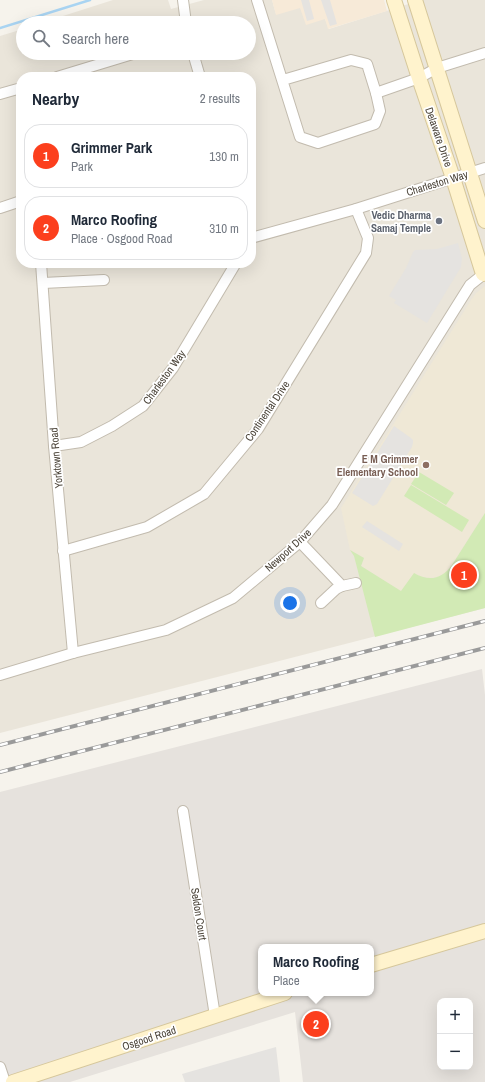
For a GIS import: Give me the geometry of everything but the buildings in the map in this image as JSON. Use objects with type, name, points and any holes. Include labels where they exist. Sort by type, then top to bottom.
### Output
[{"type":"street","points":[[183,0],[185,16]]},
{"type":"street","points":[[257,0],[282,80],[300,137],[318,143],[374,124],[380,111],[367,64],[351,60],[282,80]]},
{"type":"street","name":"Delaware Drive","points":[[394,0],[419,78],[454,178],[484,274]]},
{"type":"street","name":"Delaware Drive","points":[[415,0],[485,221]]},
{"type":"street","points":[[376,94],[419,78],[437,68],[485,53]]},
{"type":"street","points":[[73,72],[113,60]]},
{"type":"street","points":[[195,60],[199,72]]},
{"type":"street","points":[[0,94],[16,89]]},
{"type":"street","name":"Charleston Way","points":[[256,237],[356,209],[485,168]]},
{"type":"street","points":[[0,208],[16,203]]},
{"type":"street","name":"Continental Drive","points":[[63,551],[147,527],[204,494],[258,429],[366,253],[368,238],[356,209]]},
{"type":"street","name":"Yorktown Road","points":[[41,268],[54,446],[73,653]]},
{"type":"street","name":"Charleston Way","points":[[54,446],[81,442],[112,426],[143,406],[173,368],[233,268]]},
{"type":"street","name":"Newport Drive","points":[[0,675],[73,653],[166,630],[233,598],[300,542],[332,505],[470,285],[484,274]]},
{"type":"street","points":[[43,283],[104,280]]},
{"type":"street","points":[[300,542],[342,586]]},
{"type":"street","points":[[321,603],[336,589],[356,583]]},
{"type":"street","name":"Seldon Court","points":[[183,811],[215,1016]]},
{"type":"street","points":[[374,964],[485,931]]},
{"type":"street","name":"Osgood Road","points":[[13,1082],[276,996]]},
{"type":"street","points":[[0,1067],[4,1082]]},
{"type":"shaded area","points":[[113,0],[168,0],[171,9],[204,0],[272,0],[276,14],[300,7],[325,19],[329,29],[421,0],[485,0],[485,608],[0,733],[0,36],[16,31],[16,60],[256,60],[256,16],[63,16]]},
{"type":"shaded area","points":[[272,0],[384,0],[387,11],[328,29],[325,19],[306,25],[300,8],[276,15]]},
{"type":"shaded area","points":[[301,0],[309,0],[314,19],[307,21]]},
{"type":"shaded area","points":[[321,0],[330,0],[337,24],[330,26]]},
{"type":"shaded area","points":[[458,243],[462,258],[461,267],[427,323],[394,303],[396,300],[389,296],[415,250],[437,249]]},
{"type":"shaded area","name":"E M Grimmer Elementary School","points":[[485,286],[485,513],[447,572],[439,577],[422,577],[401,592],[361,566],[364,558],[350,550],[341,508],[471,300],[476,293]]},
{"type":"shaded area","points":[[394,426],[413,440],[412,447],[377,504],[373,506],[352,493]]},
{"type":"shaded area","points":[[367,521],[403,544],[399,551],[362,527]]},
{"type":"shaded area","points":[[482,669],[485,695],[485,1082],[303,1082],[295,1012],[70,1082],[0,1082],[0,792]]},
{"type":"shaded area","points":[[276,1047],[280,1082],[185,1082],[182,1074]]},
{"type":"green space","points":[[419,472],[454,493],[446,505],[411,484]]},
{"type":"green space","points":[[411,485],[469,520],[462,532],[404,496]]},
{"type":"green space","points":[[485,513],[485,608],[375,637],[354,556],[350,550],[364,558],[361,566],[401,591],[414,573],[425,578],[435,578],[448,570]]},
{"type":"waterway","points":[[39,16],[90,0]]},
{"type":"waterway","points":[[0,28],[16,23]]},
{"type":"railway","points":[[0,745],[485,621]]},
{"type":"railway","points":[[0,772],[485,648]]},
{"type":"place","name":"Vedic Dharma Samaj Temple","points":[[439,221]]},
{"type":"place","name":"E M Grimmer Elementary School","points":[[426,465]]},
{"type":"place","name":"Grimmer Park","points":[[464,575]]},
{"type":"place","name":"Marco Roofing","points":[[316,1024]]}]
